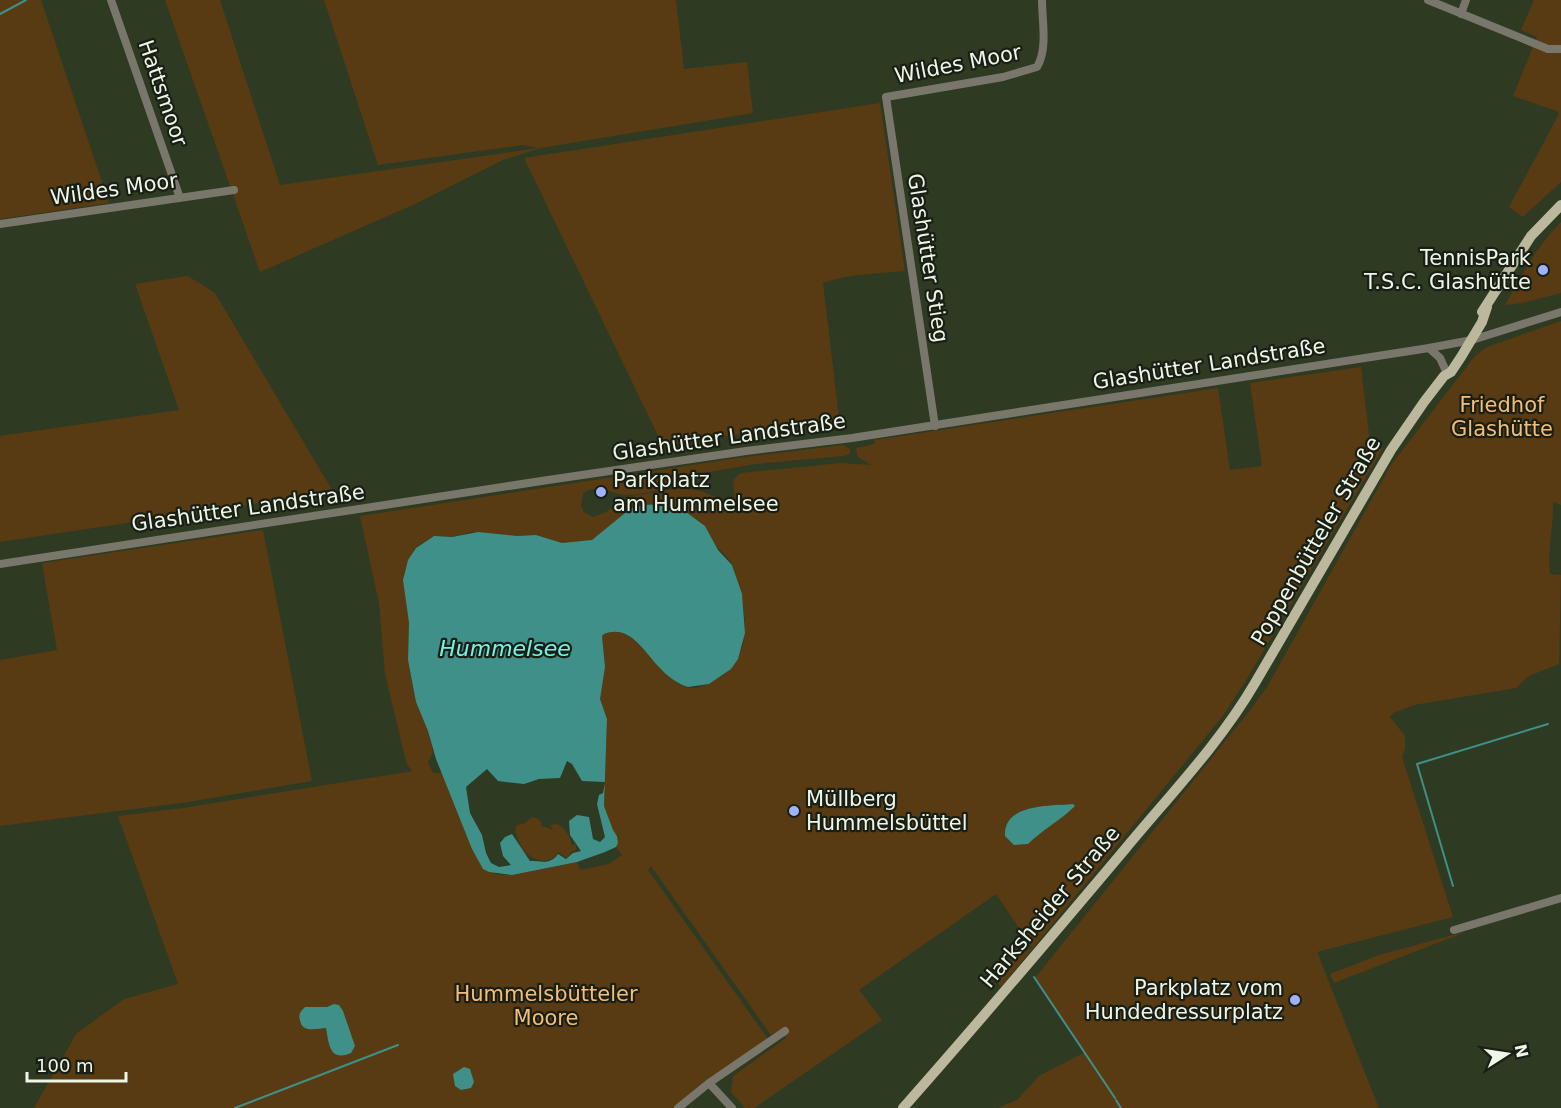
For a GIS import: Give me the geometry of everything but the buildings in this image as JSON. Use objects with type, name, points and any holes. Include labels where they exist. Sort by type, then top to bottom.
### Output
[{"type":"main road","name":"Poppenbütteler Straße","points":[[1225,728],[1246,699],[1395,444],[1444,373],[1451,372],[1467,341],[1482,322],[1487,307],[1531,236],[1561,205]]},
{"type":"main road","name":"Harksheider Straße","points":[[903,1108],[1027,966],[1225,728]]},
{"type":"street","name":"Hattsmoor","points":[[111,0],[180,198]]},
{"type":"street","name":"Wildes Moor","points":[[886,97],[1003,77],[1037,67],[1042,59],[1043,47],[1042,0]]},
{"type":"street","points":[[1428,0],[1548,49],[1561,49]]},
{"type":"street","points":[[1461,14],[1466,0]]},
{"type":"street","name":"Glashütter Stieg","points":[[886,97],[935,426]]},
{"type":"street","name":"Wildes Moor","points":[[0,224],[234,190]]},
{"type":"street","name":"Glashütter Landstraße","points":[[0,564],[538,482],[935,426],[1429,348],[1467,341],[1561,312]]},
{"type":"street","points":[[1429,348],[1440,358],[1444,373]]},
{"type":"street","points":[[1455,930],[1561,898]]},
{"type":"street","points":[[678,1108],[709,1083],[785,1031]]},
{"type":"street","points":[[709,1083],[732,1108]]},
{"type":"green space","points":[[0,0],[41,0],[109,203],[0,219]]},
{"type":"green space","points":[[165,0],[220,0],[280,185],[539,148],[523,145],[378,165],[324,0],[676,0],[684,69],[747,62],[753,113],[541,148],[503,160],[415,204],[260,272]]},
{"type":"green space","points":[[1534,0],[1561,0],[1561,182],[1523,217],[1509,207],[1559,114],[1557,111],[1513,96],[1537,37],[1521,30]]},
{"type":"green space","points":[[880,103],[905,271],[854,276],[823,283],[840,426],[830,427],[827,420],[663,446],[524,158]]},
{"type":"green space","points":[[1561,222],[1561,293],[1505,305],[1537,251]]},
{"type":"green space","points":[[188,276],[215,293],[335,495],[307,496],[0,542],[0,436],[179,410],[135,284]]},
{"type":"green space","name":"Friedhof Glashütte","points":[[1561,321],[1561,505],[1553,502],[1549,556],[1550,574],[1561,575],[1559,664],[1529,676],[1516,688],[1414,705],[1393,713],[1390,717],[1405,736],[1405,749],[1402,757],[1453,917],[1317,952],[1379,1108],[998,1108],[1017,1100],[1039,1076],[1085,1052],[1035,978],[1267,687],[1391,465],[1475,356],[1487,347]]},
{"type":"green space","name":"Hummelsbütteler Moore","points":[[1361,367],[1371,451],[1383,448],[1222,717],[1001,987],[992,975],[1032,947],[996,894],[859,990],[882,1020],[754,1108],[745,1108],[731,1092],[733,1076],[786,1038],[780,1030],[771,1035],[651,866],[648,870],[768,1039],[706,1080],[673,1108],[34,1108],[76,1034],[124,999],[178,984],[118,816],[183,808],[413,771],[407,765],[385,674],[379,603],[360,516],[738,458],[843,445],[850,449],[850,454],[844,456],[755,464],[685,476],[681,485],[636,494],[624,495],[604,490],[588,490],[583,493],[581,506],[584,512],[593,517],[606,512],[626,497],[681,488],[701,491],[731,504],[735,494],[734,482],[741,473],[840,463],[871,465],[858,457],[856,448],[875,444],[875,440],[1218,388],[1230,470],[1262,466],[1250,383]],"holes":[[[653,504],[673,507],[697,520],[732,564],[745,618],[743,644],[739,655],[733,665],[720,677],[706,685],[691,688],[676,681],[634,640],[623,633],[613,632],[602,636],[605,667],[599,699],[607,719],[604,806],[613,831],[618,836],[616,847],[622,855],[609,864],[580,870],[577,862],[512,875],[499,875],[485,870],[472,849],[443,773],[433,773],[428,763],[433,752],[428,731],[416,702],[408,660],[409,623],[404,587],[404,574],[408,560],[416,547],[434,536],[452,537],[471,532],[516,536],[536,535],[562,543],[592,540],[605,530]],[[1073,804],[1028,844],[1005,827],[1010,819],[1025,810]]]},
{"type":"green space","points":[[263,530],[312,781],[182,803],[0,826],[0,660],[57,650],[42,563]]},
{"type":"green space","points":[[533,817],[540,820],[542,826],[553,830],[550,825],[560,826],[569,835],[571,845],[576,844],[576,850],[572,851],[567,858],[558,852],[551,859],[543,861],[525,852],[515,831],[517,825],[526,823]]},
{"type":"green space","points":[[1468,931],[1334,983],[1330,974],[1379,955]]},
{"type":"water","name":"Hummelsee","points":[[664,504],[686,512],[705,526],[718,550],[732,565],[742,594],[745,633],[738,659],[731,669],[709,684],[688,687],[666,674],[629,636],[613,632],[604,634],[602,636],[605,667],[600,699],[607,719],[605,782],[582,781],[572,764],[567,761],[560,778],[539,779],[524,784],[498,781],[487,769],[466,787],[470,813],[482,835],[486,853],[491,863],[499,867],[511,865],[503,856],[500,843],[512,834],[530,861],[549,861],[558,854],[566,859],[573,853],[581,851],[570,835],[569,821],[577,815],[589,817],[593,839],[600,842],[605,837],[597,804],[605,783],[604,806],[618,843],[616,847],[577,862],[512,875],[489,872],[483,869],[472,849],[416,702],[408,660],[409,623],[403,580],[408,560],[416,548],[434,536],[452,537],[478,532],[517,536],[536,535],[562,543],[592,540],[630,509],[643,505]]},
{"type":"water","points":[[1073,804],[1075,806],[1070,811],[1028,844],[1014,845],[1005,836],[1006,826],[1019,812],[1040,807]]},
{"type":"water","points":[[334,1004],[339,1005],[343,1011],[355,1046],[351,1053],[344,1055],[335,1054],[332,1050],[326,1028],[307,1029],[301,1024],[299,1018],[305,1007],[327,1007]]},
{"type":"water","points":[[464,1067],[470,1069],[474,1082],[471,1088],[461,1090],[455,1086],[453,1074]]},
{"type":"waterway","points":[[0,14],[26,0]]},
{"type":"waterway","points":[[1453,886],[1417,764],[1548,724]]},
{"type":"waterway","points":[[1034,977],[1115,1098]]},
{"type":"waterway","points":[[235,1108],[398,1045]]},
{"type":"waterway","points":[[1116,1100],[1121,1108]]},
{"type":"place","name":"TennisPark T.S.C. Glashütte","points":[[1543,270]]},
{"type":"place","name":"Parkplatz am Hummelsee","points":[[601,492]]},
{"type":"place","name":"Müllberg Hummelsbüttel","points":[[794,811]]},
{"type":"place","name":"Parkplatz vom Hundedressurplatz","points":[[1295,1000]]}]
